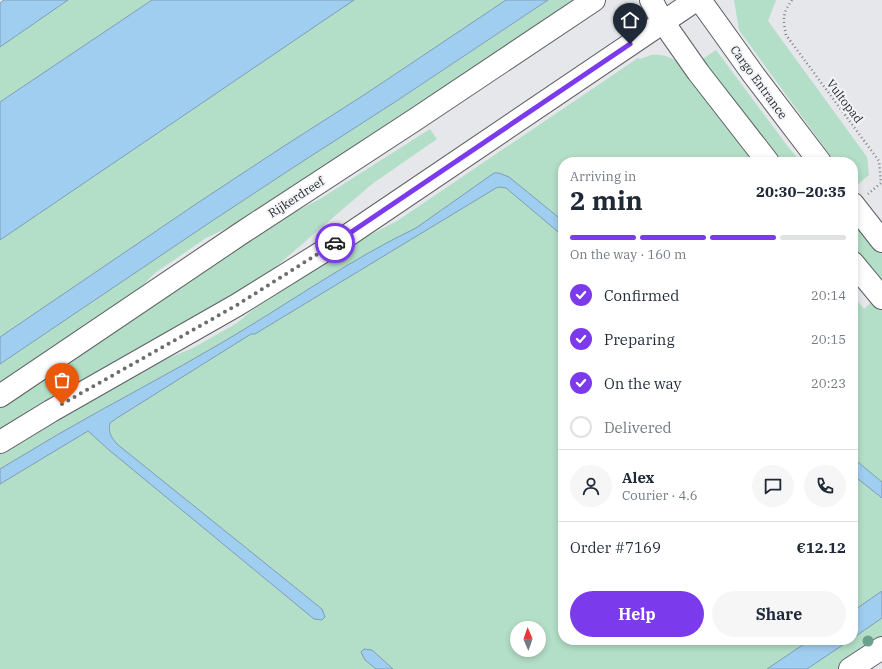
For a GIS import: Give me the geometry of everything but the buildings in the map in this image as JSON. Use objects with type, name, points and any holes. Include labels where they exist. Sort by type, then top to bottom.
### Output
[{"type":"main road","name":"Rijkerdreef","points":[[0,396],[243,232],[594,0]]},
{"type":"main road","points":[[651,0],[663,22],[698,72],[764,157]]},
{"type":"main road","points":[[0,442],[214,318],[295,269],[386,210],[696,0]]},
{"type":"main road","name":"Cargo Entrance","points":[[700,0],[774,103],[816,157]]},
{"type":"main road","points":[[858,210],[882,241]]},
{"type":"main road","points":[[858,269],[882,298]]},
{"type":"main road","points":[[850,669],[882,648]]},
{"type":"path","name":"Vultopad","points":[[792,0],[785,9],[783,22],[786,35],[879,161],[881,183],[858,202]]},
{"type":"green space","points":[[68,0],[152,0],[0,102],[0,47]]},
{"type":"green space","points":[[354,0],[506,0],[367,93],[196,204],[0,337],[0,240]]},
{"type":"green space","points":[[548,0],[576,0],[252,216],[206,238],[155,273],[132,296],[0,386],[0,364],[209,223]]},
{"type":"green space","points":[[734,0],[776,0],[768,21],[867,157],[869,175],[858,185],[858,157],[831,157],[739,30]]},
{"type":"green space","points":[[716,50],[797,157],[775,157],[700,61]]},
{"type":"green space","points":[[651,55],[658,55],[676,61],[754,157],[558,157],[558,217],[509,177],[499,173],[494,173],[416,228],[343,268],[247,328],[182,366],[78,423],[0,469],[0,451],[144,368],[193,348],[237,323],[270,295],[350,249],[349,246],[397,221],[638,58],[640,59]]},
{"type":"green space","points":[[430,129],[437,139],[372,184],[272,270],[251,286],[0,432],[0,406],[259,230],[320,199]]},
{"type":"green space","points":[[496,188],[506,188],[558,232],[558,645],[803,645],[767,669],[393,669],[372,650],[365,660],[376,669],[0,669],[0,484],[88,431],[314,619],[322,620],[325,617],[322,609],[117,444],[110,435],[110,423],[251,334],[255,334]]},
{"type":"green space","points":[[858,223],[882,254],[882,282],[858,256]]},
{"type":"green space","points":[[874,300],[882,310],[882,482],[858,462],[858,301],[864,309]]},
{"type":"green space","points":[[858,479],[882,498],[882,591],[858,608]]},
{"type":"green space","points":[[882,618],[882,638],[837,669],[807,669],[843,645],[858,645],[858,635]]},
{"type":"water","points":[[4,0],[68,0],[0,47],[0,3]]},
{"type":"water","points":[[152,0],[354,0],[0,240],[0,102]]},
{"type":"water","points":[[506,0],[548,0],[209,223],[0,364],[0,337],[196,204],[367,93]]},
{"type":"water","points":[[494,173],[499,173],[509,177],[558,217],[558,232],[506,188],[496,188],[255,334],[251,334],[110,423],[110,435],[117,444],[322,609],[325,617],[322,620],[314,619],[88,431],[0,484],[0,469],[78,423],[182,366],[247,328],[343,268],[416,228]]},
{"type":"water","points":[[858,462],[882,482],[882,498],[858,479]]},
{"type":"water","points":[[882,591],[882,618],[858,635],[858,608]]},
{"type":"water","points":[[803,645],[843,645],[807,669],[767,669]]},
{"type":"water","points":[[364,649],[372,650],[393,669],[376,669],[365,660],[361,652]]},
{"type":"way so far","points":[[62,404],[237,305],[335,243]]},
{"type":"route","points":[[335,243],[630,44]]}]
